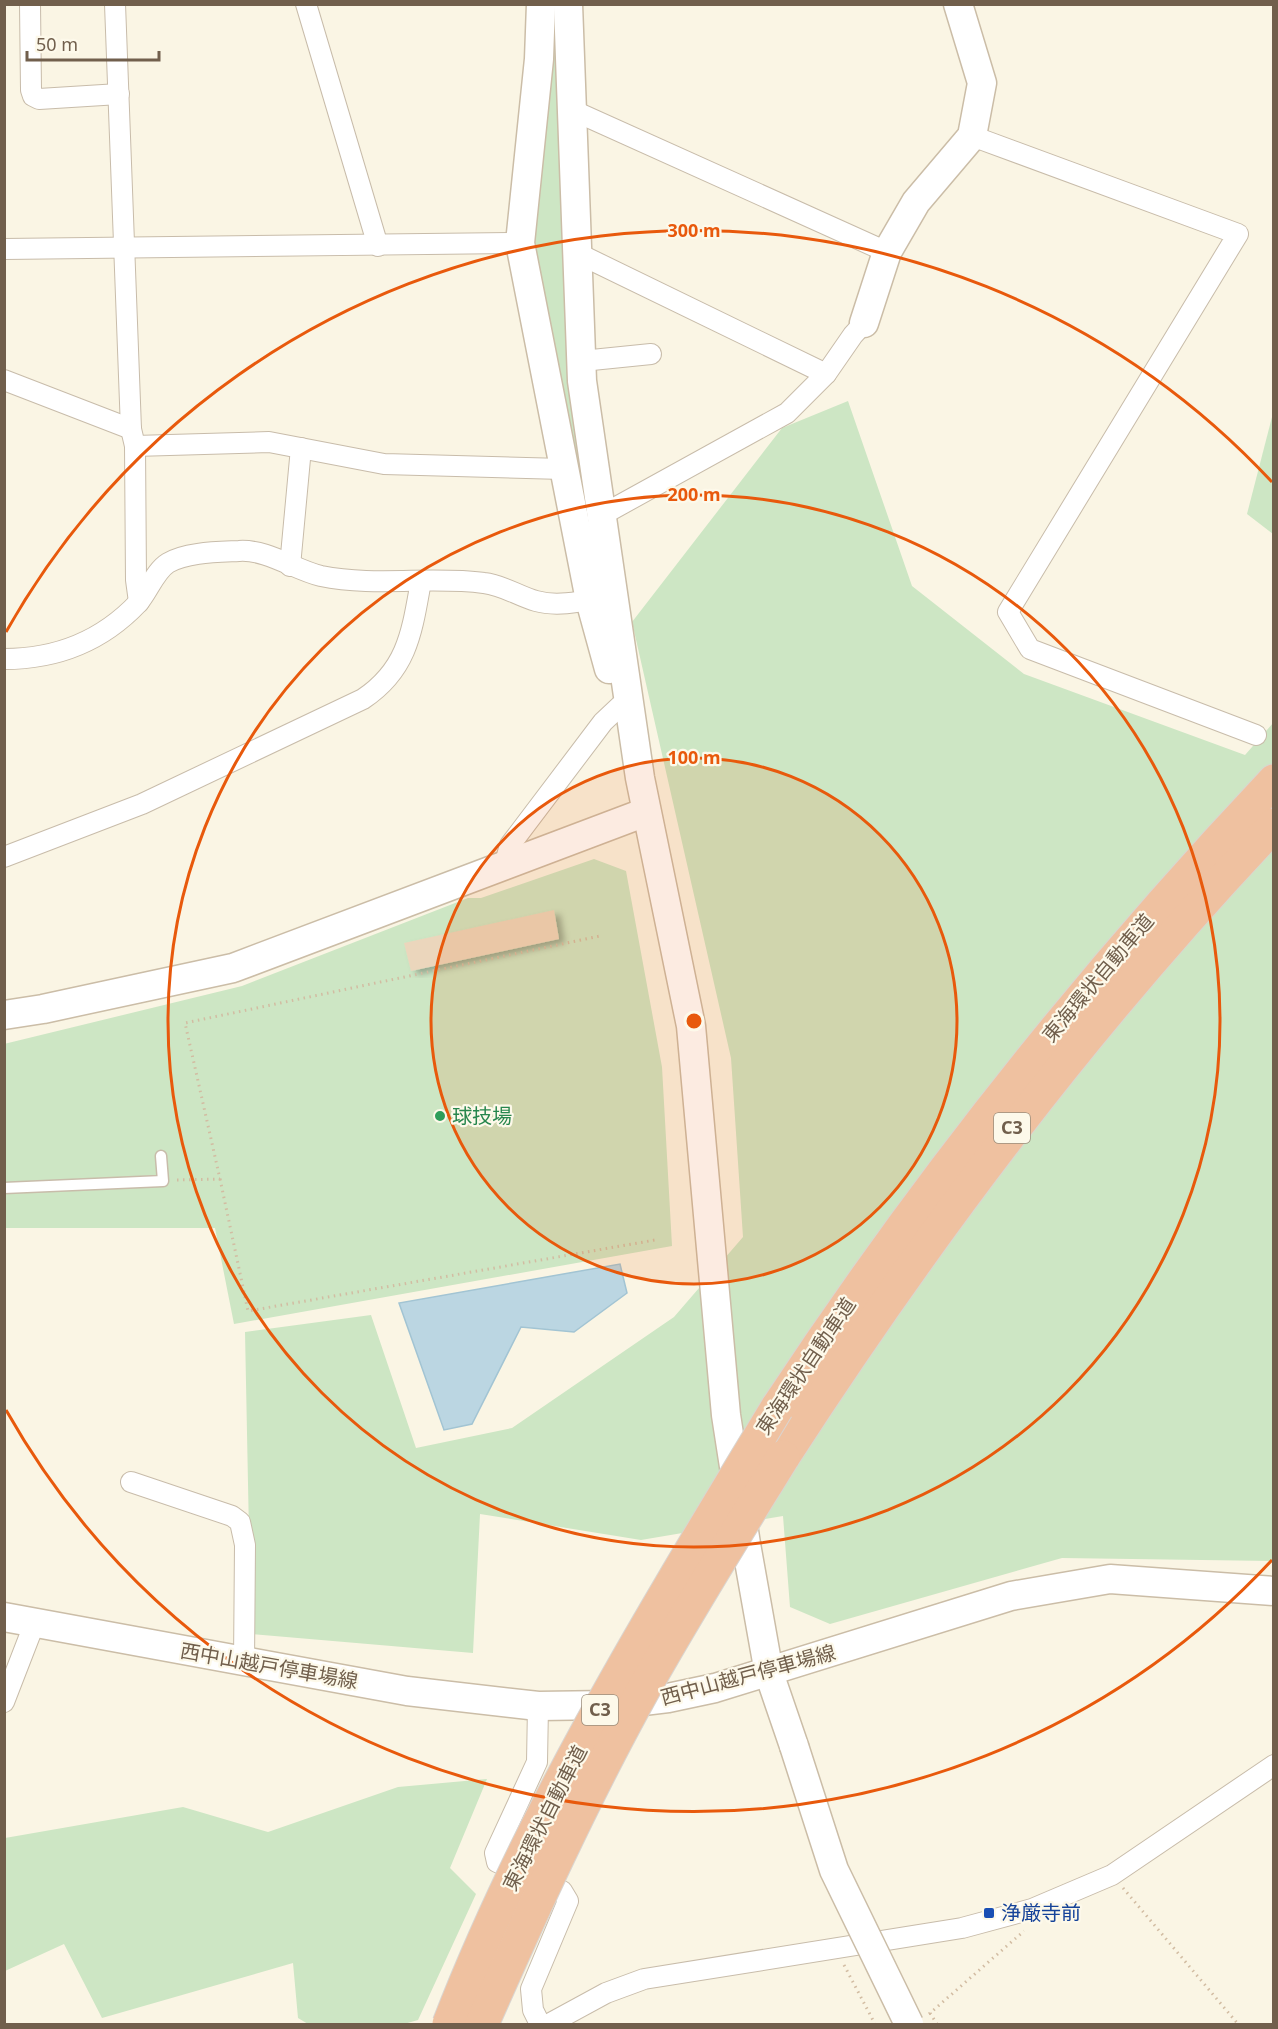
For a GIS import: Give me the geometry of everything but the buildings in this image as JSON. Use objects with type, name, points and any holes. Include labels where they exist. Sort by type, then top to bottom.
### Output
[{"type":"highway","name":"東海環状自動車道","points":[[448,2025],[479,1951],[543,1818],[618,1676],[777,1408],[909,1216],[1032,1056],[1191,868],[1274,782]]},
{"type":"highway","name":"東海環状自動車道","points":[[482,2025],[566,1839],[640,1695],[783,1456],[853,1348],[1006,1136],[1187,918],[1274,825]]},
{"type":"street","points":[[30,4],[31,90],[33,96],[39,99],[119,94]]},
{"type":"street","points":[[115,4],[133,438],[135,580],[139,602]]},
{"type":"street","points":[[306,4],[378,246]]},
{"type":"street","points":[[541,4],[539,59],[520,243],[590,600],[640,778]]},
{"type":"street","points":[[568,4],[582,361],[640,778],[691,1026],[726,1415],[769,1673],[841,1888],[916,2022]]},
{"type":"street","points":[[602,515],[787,413],[826,374],[852,335],[864,323],[887,252],[916,202],[972,136],[982,83],[958,4]]},
{"type":"street","points":[[572,110],[887,252]]},
{"type":"street","points":[[972,136],[1238,234],[1008,612],[1030,649],[1256,735]]},
{"type":"street","points":[[4,249],[520,243]]},
{"type":"street","points":[[577,253],[826,374]]},
{"type":"street","points":[[582,361],[651,354]]},
{"type":"street","points":[[4,380],[133,438],[283,442],[301,448],[396,465],[564,469]]},
{"type":"street","points":[[291,566],[301,448]]},
{"type":"street","points":[[4,659],[45,656],[68,651],[107,631],[139,602],[164,567],[184,558],[247,551],[291,566],[345,580],[484,583],[537,601],[563,605],[590,600]]},
{"type":"street","points":[[4,857],[142,804],[363,699],[384,683],[406,650],[421,581]]},
{"type":"street","points":[[505,863],[510,845],[603,722],[620,706]]},
{"type":"street","points":[[4,1015],[43,1009],[234,968],[276,954],[505,863],[646,812]]},
{"type":"street","points":[[131,1482],[232,1516],[240,1522],[245,1545],[244,1662]]},
{"type":"street","name":"西中山越戸停車場線","points":[[4,1617],[407,1691],[538,1706],[610,1705],[668,1698],[769,1673],[1011,1596],[1110,1579],[1274,1591]]},
{"type":"street","points":[[4,1702],[35,1622]]},
{"type":"street","points":[[538,1706],[537,1762],[495,1853],[496,1862],[562,1891],[568,1901],[531,1989],[533,2010],[540,2025]]},
{"type":"street","points":[[549,2025],[606,1993],[644,1979],[962,1928],[1032,1909],[1112,1875],[1274,1765]]},
{"type":"lane","points":[[4,1188],[163,1180],[160,1156]]},
{"type":"path","points":[[600,936],[185,1023],[248,1311],[655,1240]]},
{"type":"path","points":[[163,1180],[220,1179]]},
{"type":"path","points":[[1112,1875],[1238,2025]]},
{"type":"path","points":[[916,2022],[1033,1923],[1032,1909]]},
{"type":"path","points":[[836,1949],[875,2025]]},
{"type":"green space","points":[[553,5],[617,671],[534,256],[533,197]]},
{"type":"green space","points":[[848,401],[912,586],[1024,674],[1245,755],[1273,723],[1273,1561],[1062,1558],[830,1624],[790,1607],[783,1516],[641,1540],[480,1514],[473,1653],[251,1634],[245,1332],[371,1315],[416,1448],[512,1428],[674,1317],[743,1237],[731,1058],[632,622],[782,428]]},
{"type":"green space","points":[[1273,413],[1273,534],[1247,514]]},
{"type":"green space","points":[[594,859],[626,871],[662,1067],[672,1246],[234,1324],[215,1228],[5,1228],[4,1044],[242,986],[468,898],[481,898]]},
{"type":"green space","points":[[487,1779],[450,1868],[476,1894],[418,2020],[404,2024],[308,2024],[298,2018],[293,1963],[102,2018],[64,1944],[5,1971],[5,1838],[183,1807],[268,1832],[398,1787]]},
{"type":"water","points":[[620,1264],[627,1293],[574,1332],[521,1327],[472,1424],[444,1430],[399,1303]]},
{"type":"place","name":"球技場","points":[[440,1116]]},
{"type":"place","name":"浄厳寺前","points":[[989,1913]]}]
